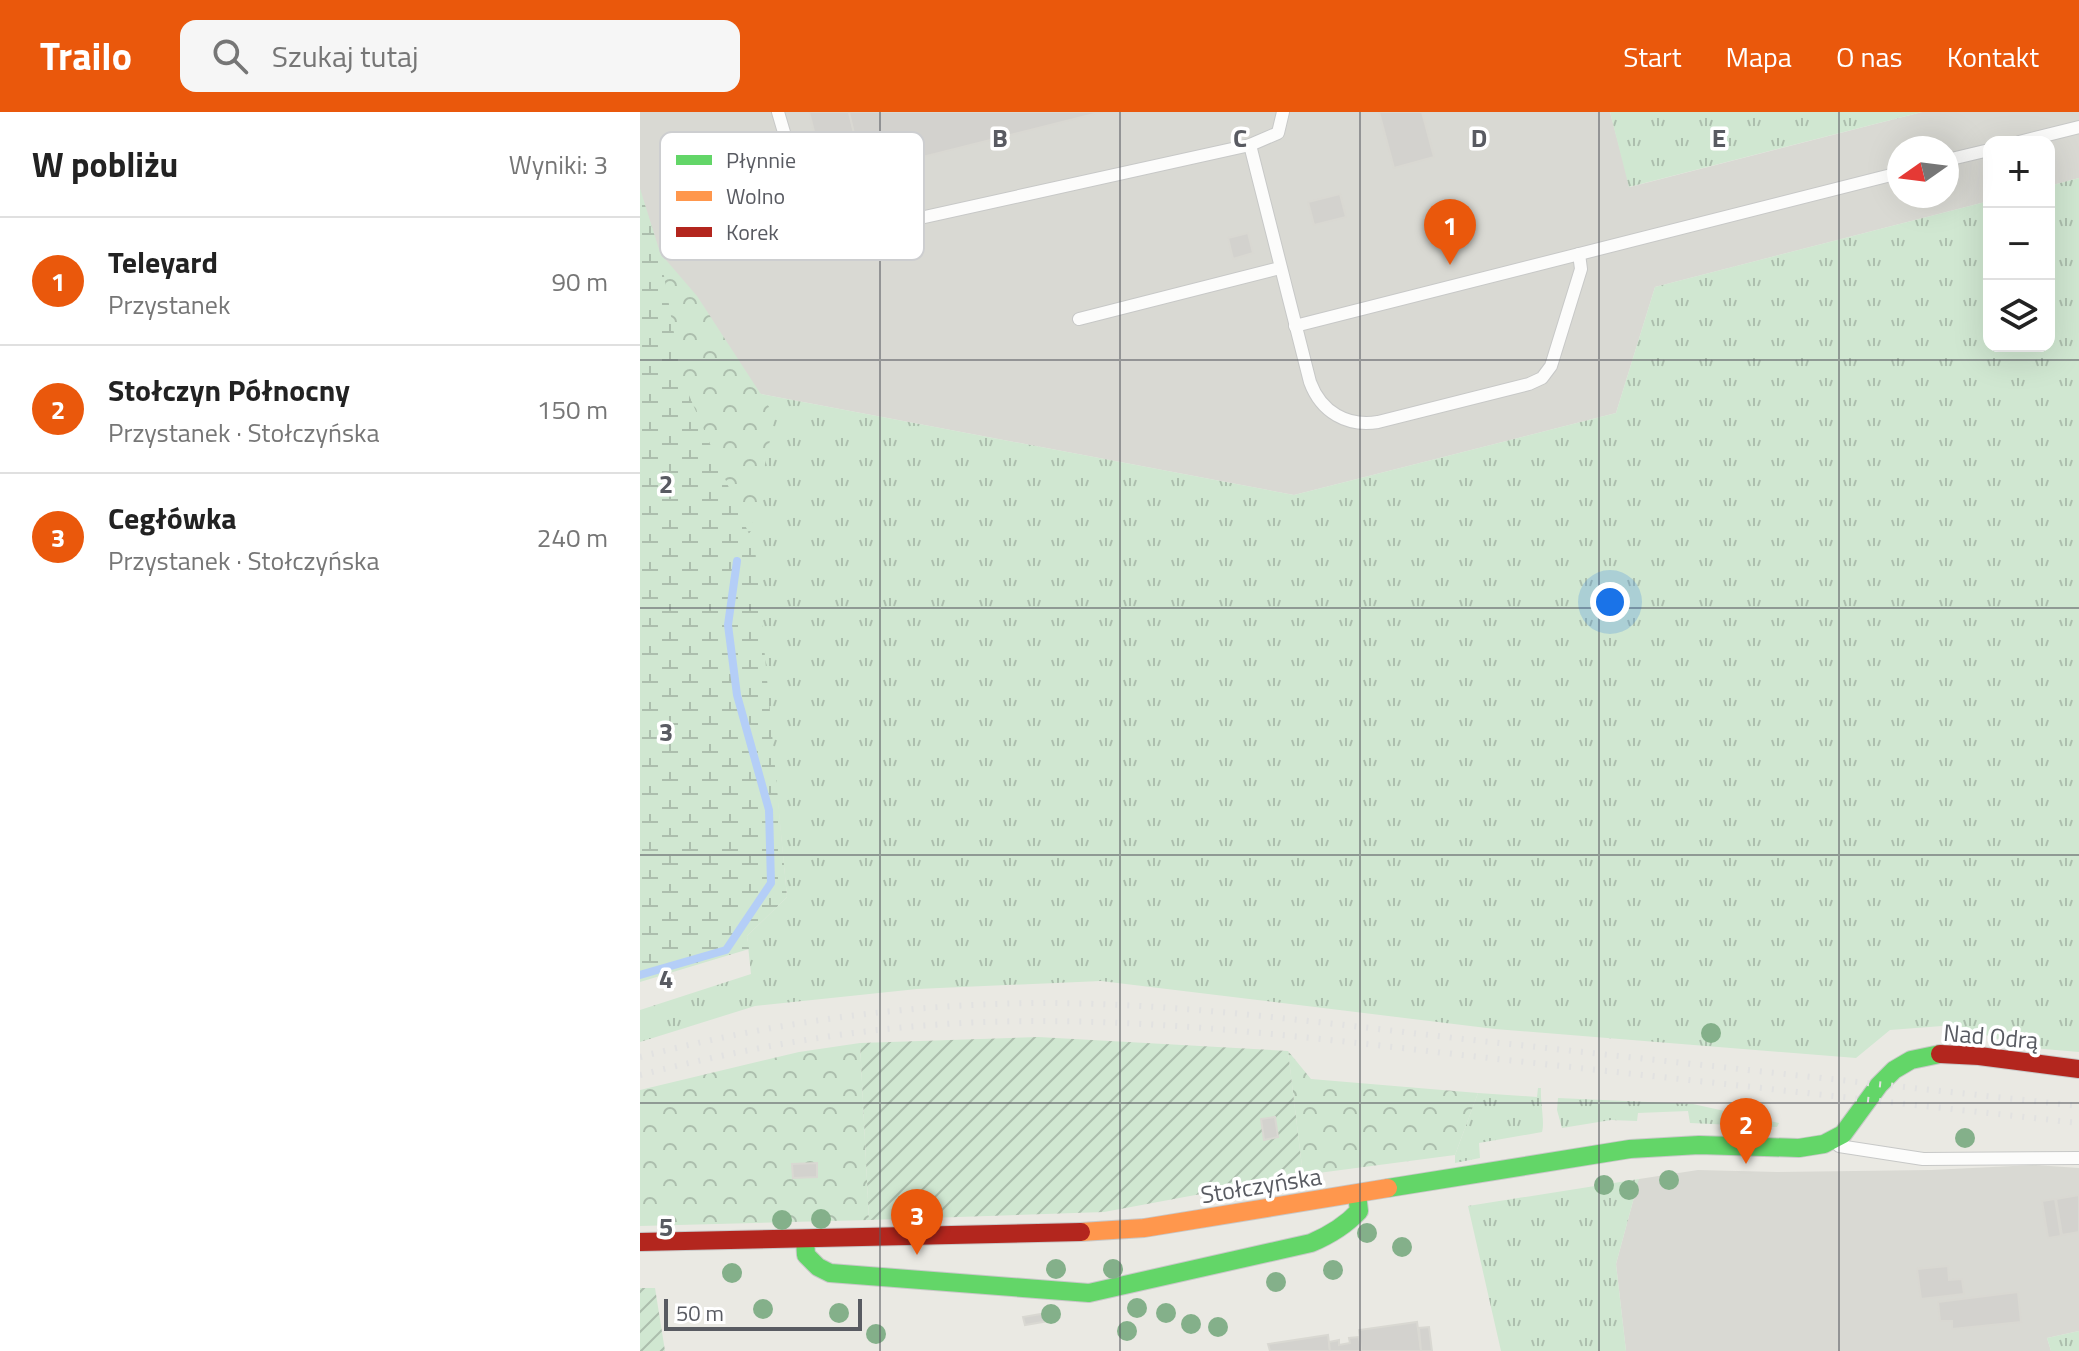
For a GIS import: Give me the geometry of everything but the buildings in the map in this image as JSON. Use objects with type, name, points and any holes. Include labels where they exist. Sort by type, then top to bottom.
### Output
[{"type":"street","name":"Nad Odrą","points":[[1824,1144],[1843,1134],[1867,1100],[1894,1070],[1911,1060],[1932,1054],[1979,1056],[2079,1069]]},
{"type":"street","name":"Stołczyńska","points":[[640,1242],[1113,1231],[1630,1149],[1699,1145],[1799,1148],[1824,1144]]},
{"type":"street","points":[[805,1239],[806,1255],[830,1273],[1089,1293],[1311,1243],[1334,1235],[1346,1227],[1359,1211],[1357,1194]]},
{"type":"lane","points":[[778,112],[784,132]]},
{"type":"lane","points":[[924,217],[1250,145],[1278,133],[1283,112]]},
{"type":"lane","points":[[2043,136],[2079,127]]},
{"type":"lane","points":[[1250,145],[1312,389],[1334,415],[1351,422],[1370,423],[1423,411],[1529,384],[1546,373],[1554,358],[1579,276],[1579,254]]},
{"type":"lane","points":[[1959,157],[1983,151]]},
{"type":"lane","points":[[1295,326],[1887,176]]},
{"type":"lane","points":[[1079,319],[1280,268]]},
{"type":"lane","points":[[1824,1144],[1923,1159],[2079,1158]]},
{"type":"shaded area","points":[[640,112],[1610,112],[1630,187],[1922,112],[2079,112],[2079,178],[2055,184],[2055,136],[1983,136],[1983,203],[1655,287],[1616,413],[1294,495],[682,379],[640,229]]},
{"type":"shaded area","points":[[2035,1165],[2079,1168],[2079,1331],[2047,1338],[2051,1351],[1626,1351],[1616,1264],[1639,1179],[1698,1170],[1931,1170]]},
{"type":"green space","points":[[1610,112],[1922,112],[1629,187]]},
{"type":"green space","points":[[2079,178],[2079,1052],[2022,1047],[1955,1025],[1890,1030],[1856,1058],[1495,1029],[1101,981],[917,989],[755,1006],[640,1042],[640,1010],[751,974],[747,936],[787,897],[778,803],[682,379],[1294,495],[1616,413],[1655,287],[1983,203],[1983,352],[2055,352],[2055,184]]},
{"type":"green space","points":[[640,189],[660,260],[666,260],[697,296],[775,416],[751,531],[695,599],[640,609]]},
{"type":"green space","points":[[640,189],[660,253],[682,379],[755,548],[787,897],[747,936],[749,949],[640,982]]},
{"type":"green space","points":[[1038,1037],[1288,1051],[1303,1175],[1104,1212],[869,1220],[860,1043]]},
{"type":"green space","points":[[860,1043],[869,1220],[640,1226],[640,1090],[799,1052]]},
{"type":"green space","points":[[1288,1051],[1311,1079],[1478,1093],[1455,1155],[1303,1175]]},
{"type":"green space","points":[[1538,1088],[1541,1088],[1542,1132],[1479,1143],[1480,1158],[1455,1163],[1455,1155],[1478,1093],[1537,1097]]},
{"type":"green space","points":[[1558,1098],[1693,1104],[1779,1123],[1777,1127],[1690,1123],[1688,1111],[1638,1113],[1637,1121],[1611,1120],[1562,1128],[1557,1110]]},
{"type":"green space","points":[[1639,1179],[1616,1264],[1626,1351],[1501,1351],[1468,1206]]},
{"type":"green space","points":[[640,1288],[655,1288],[665,1351],[640,1351]]},
{"type":"green space","points":[[2079,1331],[2079,1351],[2051,1351],[2047,1338]]},
{"type":"waterway","points":[[640,975],[726,950],[771,883],[769,810],[737,695],[728,625],[737,561]]},
{"type":"railway","points":[[640,1057],[741,1034],[895,1011],[998,1004],[1106,1004],[1275,1017],[2079,1106]]},
{"type":"railway","points":[[640,1075],[768,1047],[898,1028],[985,1022],[1116,1023],[1312,1038],[2079,1123]]},
{"type":"traffic: fast","points":[[1388,1188],[1630,1149],[1699,1145],[1799,1148],[1824,1144],[1843,1134],[1894,1070],[1911,1060],[1940,1054]]},
{"type":"traffic: fast","points":[[805,1239],[806,1255],[830,1273],[1089,1293],[1311,1243],[1337,1230],[1359,1211],[1357,1194]]},
{"type":"traffic: slow","points":[[1081,1232],[1144,1228],[1388,1188]]},
{"type":"traffic: jam","points":[[1940,1054],[2079,1069]]},
{"type":"traffic: jam","points":[[640,1242],[1081,1232]]},
{"type":"place","name":"Teleyard","points":[[1450,265]]},
{"type":"place","name":"Stołczyn Północny","points":[[1746,1164]]},
{"type":"place","name":"Cegłówka","points":[[917,1255]]}]
